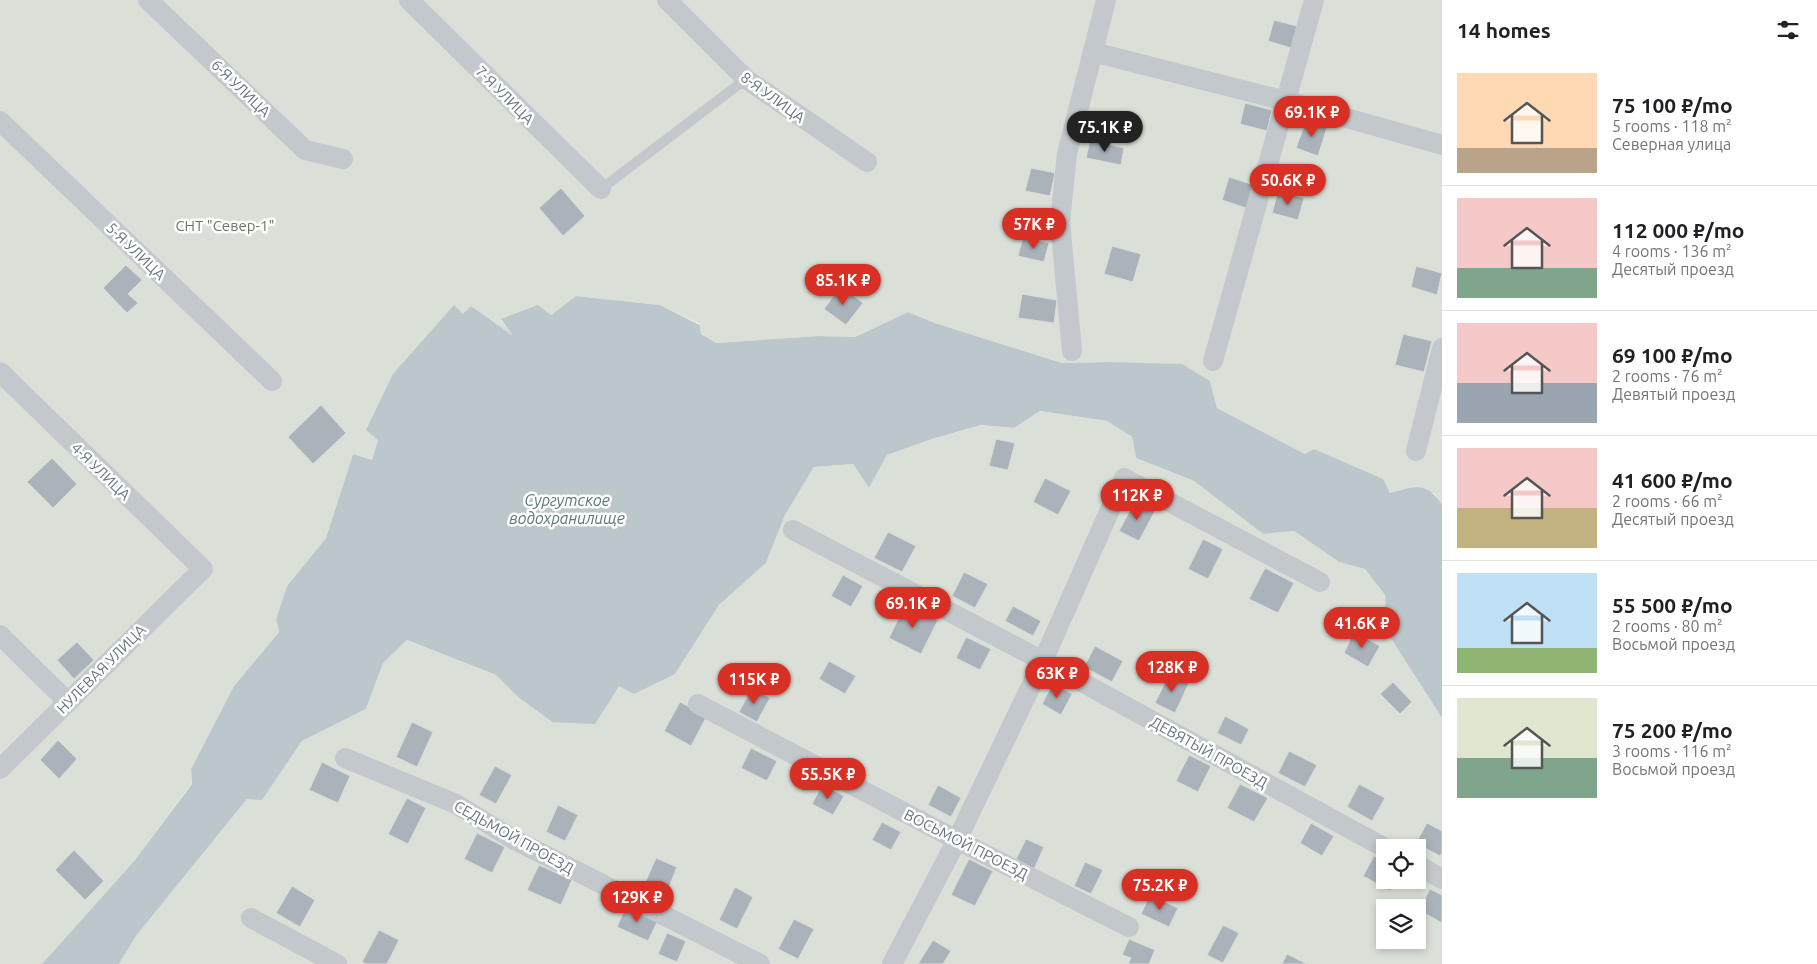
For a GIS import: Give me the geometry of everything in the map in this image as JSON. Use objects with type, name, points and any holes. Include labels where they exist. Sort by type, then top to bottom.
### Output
[{"type":"street","name":"6-Я УЛИЦА","points":[[148,0],[305,150],[344,159]]},
{"type":"street","name":"7-Я УЛИЦА","points":[[409,0],[601,190]]},
{"type":"street","name":"8-Я УЛИЦА","points":[[667,0],[746,79],[867,162]]},
{"type":"street","points":[[1072,351],[1060,222],[1067,154],[1106,0]]},
{"type":"street","points":[[1213,361],[1314,0]]},
{"type":"street","points":[[1093,52],[1286,101],[1442,145]]},
{"type":"street","name":"5-Я УЛИЦА","points":[[0,121],[272,381]]},
{"type":"street","points":[[1416,451],[1442,348]]},
{"type":"street","name":"4-Я УЛИЦА","points":[[0,372],[202,569]]},
{"type":"street","points":[[892,964],[956,840],[1042,661],[1124,478],[1320,582]]},
{"type":"street","name":"ДЕВЯТЫЙ ПРОЕЗД","points":[[793,530],[1042,661],[1376,843]]},
{"type":"street","name":"НУЛЕВАЯ УЛИЦА","points":[[0,769],[202,569]]},
{"type":"street","points":[[0,635],[68,702]]},
{"type":"street","name":"ВОСЬМОЙ ПРОЕЗД","points":[[698,704],[956,840],[1129,927]]},
{"type":"street","name":"СЕДЬМОЙ ПРОЕЗД","points":[[345,758],[456,804],[513,839],[760,964]]},
{"type":"street","points":[[1426,870],[1442,879]]},
{"type":"street","points":[[251,918],[337,964]]},
{"type":"lane","points":[[601,190],[746,79]]},
{"type":"green space","name":"СНТ \"Север-1\"","points":[[0,0],[1442,0],[1442,504],[1434,493],[1389,493],[1305,454],[1217,408],[1210,381],[1107,362],[1062,363],[935,323],[908,312],[855,337],[819,336],[716,343],[701,334],[700,324],[660,305],[576,296],[551,315],[538,306],[501,320],[515,338],[471,306],[378,440],[372,460],[353,454],[326,538],[287,586],[276,619],[279,632],[234,686],[191,769],[192,783],[134,861],[42,964],[0,964]]},
{"type":"green space","points":[[1040,411],[1107,421],[1132,437],[1136,458],[1194,481],[1263,534],[1294,531],[1339,562],[1365,569],[1385,595],[1386,631],[1442,718],[1442,964],[119,964],[136,936],[247,799],[262,799],[302,741],[366,709],[383,663],[407,640],[496,675],[518,697],[552,722],[619,686],[675,674],[719,605],[766,563],[785,515],[814,467],[853,464],[869,488],[887,455],[932,439],[981,425],[1014,428]]},
{"type":"water","name":"Сургутское водохранилище","points":[[576,296],[660,305],[700,325],[701,334],[716,343],[819,336],[855,337],[908,312],[935,323],[1062,363],[1182,364],[1210,381],[1217,408],[1305,454],[1314,449],[1383,479],[1390,493],[1419,487],[1424,488],[1436,496],[1442,504],[1442,718],[1386,631],[1385,595],[1365,569],[1339,562],[1294,531],[1263,534],[1194,481],[1136,458],[1132,437],[1107,421],[1040,411],[1014,428],[981,425],[932,439],[887,455],[869,488],[853,464],[814,467],[785,515],[766,563],[719,605],[675,674],[634,694],[619,686],[595,724],[552,722],[518,697],[496,675],[407,640],[383,663],[366,709],[302,741],[262,800],[247,799],[136,936],[119,964],[42,964],[134,861],[192,784],[191,769],[234,686],[279,632],[276,619],[287,586],[326,538],[353,454],[372,460],[378,440],[366,430],[393,374],[454,305],[463,314],[471,306],[513,336],[501,319],[538,305],[551,315]]},
{"type":"building","points":[[1274,20],[1297,26],[1291,48],[1268,41]]},
{"type":"building","points":[[1245,103],[1272,110],[1267,131],[1240,124]]},
{"type":"building","points":[[1306,121],[1327,128],[1318,156],[1296,148]]},
{"type":"building","points":[[1090,140],[1124,148],[1121,165],[1086,158]]},
{"type":"building","points":[[1031,168],[1055,173],[1050,196],[1025,191]]},
{"type":"building","points":[[1229,177],[1254,185],[1246,208],[1222,200]]},
{"type":"building","points":[[561,188],[585,216],[563,236],[539,208]]},
{"type":"building","points":[[1278,191],[1304,198],[1298,220],[1272,213]]},
{"type":"building","points":[[1023,237],[1049,243],[1044,262],[1018,256]]},
{"type":"building","points":[[1112,246],[1141,254],[1133,282],[1104,274]]},
{"type":"building","points":[[126,265],[142,280],[128,294],[138,303],[127,313],[103,288]]},
{"type":"building","points":[[1416,266],[1442,273],[1437,295],[1411,287]]},
{"type":"building","points":[[841,286],[863,303],[846,325],[824,309]]},
{"type":"building","points":[[1022,294],[1057,300],[1054,323],[1018,318]]},
{"type":"building","points":[[1403,334],[1432,341],[1424,372],[1395,365]]},
{"type":"building","points":[[321,405],[346,433],[313,464],[288,437]]},
{"type":"building","points":[[996,439],[1015,443],[1008,470],[989,466]]},
{"type":"building","points":[[52,458],[77,484],[53,508],[27,482]]},
{"type":"building","points":[[1045,478],[1071,491],[1058,515],[1033,502]]},
{"type":"building","points":[[1135,501],[1155,511],[1139,541],[1119,531]]},
{"type":"building","points":[[888,532],[916,546],[902,572],[874,558]]},
{"type":"building","points":[[1203,539],[1223,549],[1208,579],[1188,569]]},
{"type":"building","points":[[1265,568],[1294,583],[1278,613],[1249,599]]},
{"type":"building","points":[[964,572],[988,584],[975,608],[952,596]]},
{"type":"building","points":[[843,575],[863,586],[851,607],[831,596]]},
{"type":"building","points":[[906,603],[938,620],[921,654],[889,638]]},
{"type":"building","points":[[1013,606],[1041,621],[1033,636],[1005,621]]},
{"type":"building","points":[[1354,632],[1380,646],[1368,667],[1344,653]]},
{"type":"building","points":[[966,637],[991,649],[980,670],[956,658]]},
{"type":"building","points":[[77,642],[94,660],[74,679],[57,660]]},
{"type":"building","points":[[1095,646],[1123,661],[1112,682],[1084,667]]},
{"type":"building","points":[[829,661],[856,676],[845,694],[819,679]]},
{"type":"building","points":[[1169,674],[1189,683],[1175,713],[1155,703]]},
{"type":"building","points":[[1393,682],[1412,702],[1400,714],[1380,694]]},
{"type":"building","points":[[1053,683],[1072,694],[1061,715],[1042,704]]},
{"type":"building","points":[[752,688],[770,698],[757,722],[739,712]]},
{"type":"building","points":[[680,702],[707,716],[691,746],[664,731]]},
{"type":"building","points":[[1225,716],[1249,729],[1241,745],[1217,733]]},
{"type":"building","points":[[412,722],[433,732],[417,767],[396,757]]},
{"type":"building","points":[[58,740],[77,759],[59,779],[40,760]]},
{"type":"building","points":[[751,748],[777,761],[767,781],[741,768]]},
{"type":"building","points":[[1289,751],[1317,765],[1305,787],[1278,773]]},
{"type":"building","points":[[1189,755],[1211,766],[1198,792],[1176,781]]},
{"type":"building","points":[[322,762],[350,776],[338,803],[309,790]]},
{"type":"building","points":[[495,766],[512,775],[496,804],[479,795]]},
{"type":"building","points":[[1240,784],[1268,798],[1254,822],[1227,808]]},
{"type":"building","points":[[1359,784],[1385,798],[1372,821],[1347,807]]},
{"type":"building","points":[[822,785],[844,796],[833,815],[812,804]]},
{"type":"building","points":[[938,785],[961,798],[951,817],[928,805]]},
{"type":"building","points":[[407,798],[426,808],[408,844],[388,834]]},
{"type":"building","points":[[558,805],[578,815],[565,841],[546,832]]},
{"type":"building","points":[[882,822],[901,832],[891,850],[872,840]]},
{"type":"building","points":[[1311,823],[1334,836],[1322,856],[1300,843]]},
{"type":"building","points":[[1427,823],[1442,831],[1442,853],[1440,856],[1426,848],[1426,839],[1418,839]]},
{"type":"building","points":[[477,833],[505,847],[492,873],[464,859]]},
{"type":"building","points":[[1026,839],[1044,847],[1034,869],[1016,859]]},
{"type":"building","points":[[74,850],[104,881],[85,900],[55,870]]},
{"type":"building","points":[[1374,856],[1376,857],[1376,883],[1363,876]]},
{"type":"building","points":[[656,858],[677,867],[667,892],[645,883]]},
{"type":"building","points":[[969,859],[993,871],[975,906],[951,895]]},
{"type":"building","points":[[1085,862],[1103,870],[1091,894],[1074,886]]},
{"type":"building","points":[[539,865],[572,880],[561,905],[527,890]]},
{"type":"building","points":[[292,886],[315,900],[300,927],[276,913]]},
{"type":"building","points":[[735,887],[753,897],[737,929],[719,920]]},
{"type":"building","points":[[1430,889],[1442,895],[1442,923],[1426,914],[1425,899]]},
{"type":"building","points":[[1150,895],[1178,908],[1169,927],[1141,914]]},
{"type":"building","points":[[626,906],[658,920],[648,941],[617,927]]},
{"type":"building","points":[[794,919],[814,929],[798,959],[778,949]]},
{"type":"building","points":[[1223,925],[1239,933],[1223,963],[1207,955]]},
{"type":"building","points":[[379,930],[399,940],[387,964],[366,964],[362,962]]},
{"type":"building","points":[[667,933],[686,941],[677,962],[658,954]]},
{"type":"building","points":[[1129,939],[1155,950],[1149,964],[1128,964],[1131,958],[1122,955]]},
{"type":"building","points":[[933,940],[951,951],[943,964],[918,964]]},
{"type":"building","points":[[1287,954],[1307,964],[1282,964]]}]
